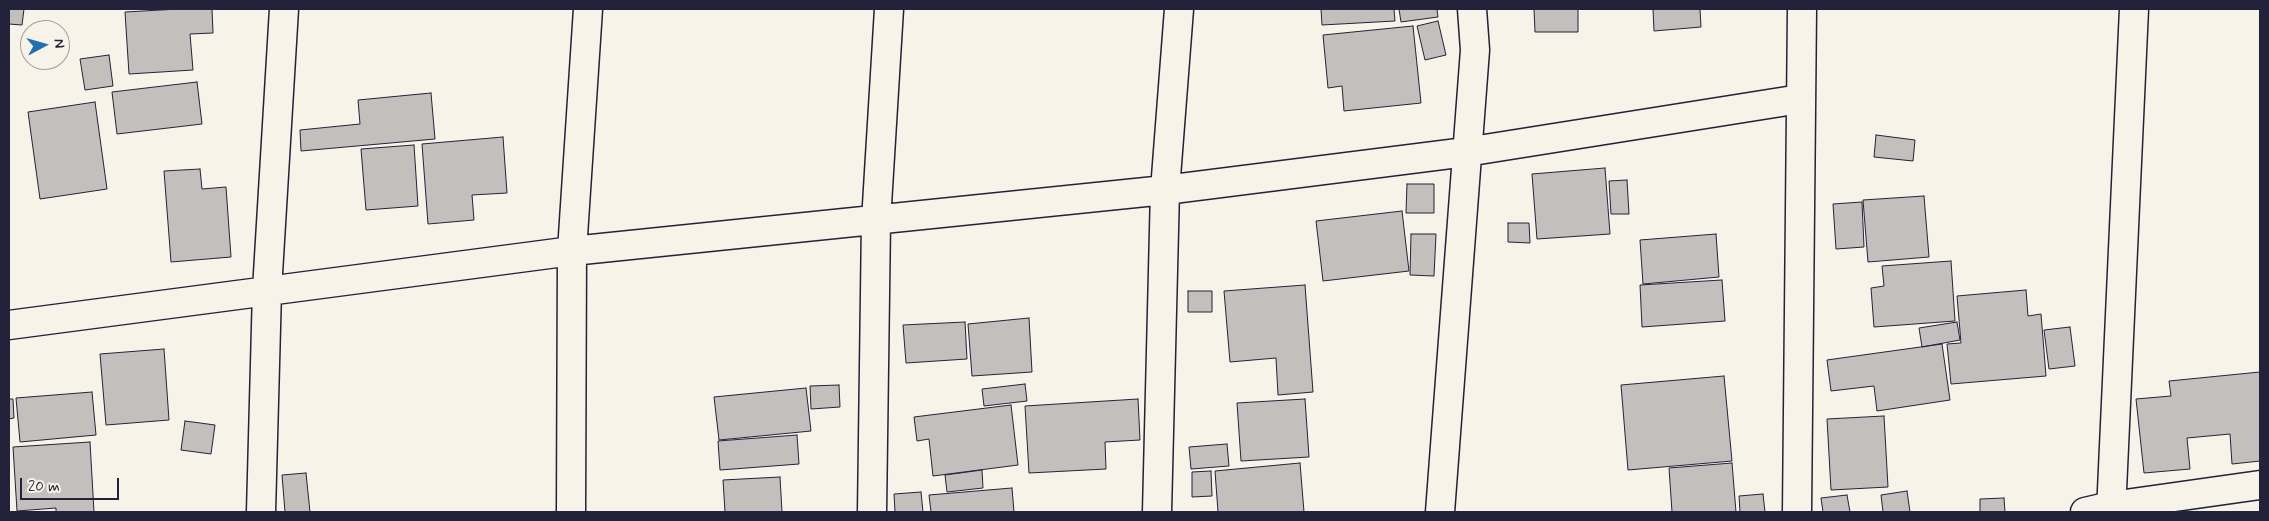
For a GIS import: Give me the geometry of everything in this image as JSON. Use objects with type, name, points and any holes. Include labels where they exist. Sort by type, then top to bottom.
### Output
[{"type":"street","points":[[261,512],[267,290],[284,9]]},
{"type":"street","points":[[571,512],[572,251],[588,9]]},
{"type":"street","points":[[872,512],[876,221],[889,9]]},
{"type":"street","points":[[1156,512],[1165,190],[1179,9]]},
{"type":"street","points":[[1440,512],[1475,50],[1472,9]]},
{"type":"street","points":[[1797,512],[1802,9]]},
{"type":"street","points":[[2111,509],[2134,9]]},
{"type":"street","points":[[9,325],[572,251],[1165,190],[1466,152],[1800,99]]},
{"type":"street","points":[[2085,512],[2260,485]]},
{"type":"building","points":[[9,9],[24,9],[20,25],[9,24]]},
{"type":"building","points":[[212,9],[213,33],[190,34],[193,70],[129,74],[125,12]]},
{"type":"building","points":[[1321,9],[1394,9],[1395,21],[1322,25]]},
{"type":"building","points":[[1399,9],[1437,9],[1438,17],[1401,22]]},
{"type":"building","points":[[1534,9],[1578,9],[1578,32],[1535,32]]},
{"type":"building","points":[[1653,9],[1700,9],[1701,27],[1654,31]]},
{"type":"building","points":[[1438,21],[1446,55],[1425,60],[1417,26]]},
{"type":"building","points":[[1413,26],[1421,103],[1344,111],[1342,86],[1328,88],[1323,35]]},
{"type":"building","points":[[109,55],[113,86],[85,90],[80,59]]},
{"type":"building","points":[[197,82],[202,124],[117,134],[112,92]]},
{"type":"building","points":[[431,93],[435,139],[301,151],[300,130],[360,124],[358,100]]},
{"type":"building","points":[[95,102],[107,189],[40,199],[28,112]]},
{"type":"building","points":[[1876,135],[1915,140],[1913,161],[1874,157]]},
{"type":"building","points":[[503,137],[507,193],[472,195],[474,220],[428,224],[422,144]]},
{"type":"building","points":[[414,145],[418,206],[366,210],[361,149]]},
{"type":"building","points":[[1605,168],[1610,234],[1537,239],[1532,174]]},
{"type":"building","points":[[200,169],[202,189],[226,187],[231,257],[171,262],[164,171]]},
{"type":"building","points":[[1627,180],[1629,214],[1611,214],[1609,181]]},
{"type":"building","points":[[1407,184],[1434,184],[1434,213],[1406,213]]},
{"type":"building","points":[[1924,196],[1929,257],[1868,262],[1863,200]]},
{"type":"building","points":[[1862,202],[1864,247],[1836,249],[1833,204]]},
{"type":"building","points":[[1402,211],[1409,271],[1323,281],[1316,221]]},
{"type":"building","points":[[1508,223],[1529,223],[1530,243],[1508,242]]},
{"type":"building","points":[[1411,234],[1436,234],[1434,276],[1410,275]]},
{"type":"building","points":[[1716,234],[1719,277],[1643,284],[1640,240]]},
{"type":"building","points":[[1951,261],[1955,321],[1874,327],[1871,288],[1884,286],[1882,266]]},
{"type":"building","points":[[1722,280],[1725,321],[1642,327],[1640,285]]},
{"type":"building","points":[[1305,285],[1313,392],[1278,395],[1276,358],[1230,362],[1224,291]]},
{"type":"building","points":[[2026,290],[2028,316],[2041,314],[2046,376],[1951,384],[1947,344],[1961,343],[1957,296]]},
{"type":"building","points":[[1188,291],[1212,291],[1212,312],[1188,312]]},
{"type":"building","points":[[1029,318],[1032,372],[972,376],[968,324]]},
{"type":"building","points":[[965,322],[967,359],[906,363],[903,325]]},
{"type":"building","points":[[1957,322],[1960,340],[1922,347],[1919,328]]},
{"type":"building","points":[[2070,327],[2075,366],[2049,369],[2044,330]]},
{"type":"building","points":[[1942,344],[1950,400],[1877,411],[1874,386],[1831,391],[1827,360]]},
{"type":"building","points":[[164,349],[169,420],[106,425],[100,354]]},
{"type":"building","points":[[2260,372],[2260,461],[2232,464],[2230,434],[2187,438],[2190,469],[2144,473],[2136,399],[2171,396],[2169,381]]},
{"type":"building","points":[[1724,376],[1732,461],[1628,470],[1621,385]]},
{"type":"building","points":[[1025,384],[1027,401],[984,406],[982,389]]},
{"type":"building","points":[[839,385],[840,407],[811,409],[810,386]]},
{"type":"building","points":[[806,388],[811,431],[719,440],[714,397]]},
{"type":"building","points":[[92,392],[96,435],[20,442],[16,398]]},
{"type":"building","points":[[9,399],[13,399],[14,418],[9,419]]},
{"type":"building","points":[[1138,399],[1140,440],[1105,442],[1106,469],[1029,473],[1025,406]]},
{"type":"building","points":[[1305,399],[1309,457],[1241,461],[1237,403]]},
{"type":"building","points":[[1011,405],[1018,465],[933,476],[929,439],[917,441],[914,417]]},
{"type":"building","points":[[1884,416],[1888,487],[1831,490],[1827,419]]},
{"type":"building","points":[[185,421],[215,425],[211,454],[181,450]]},
{"type":"building","points":[[797,435],[799,464],[720,470],[718,441]]},
{"type":"building","points":[[90,442],[94,512],[56,512],[56,508],[17,511],[13,447]]},
{"type":"building","points":[[1227,444],[1229,466],[1191,469],[1189,447]]},
{"type":"building","points":[[1300,463],[1304,512],[1218,512],[1215,471]]},
{"type":"building","points":[[1732,463],[1736,512],[1672,512],[1669,468]]},
{"type":"building","points":[[982,470],[983,488],[947,492],[945,475]]},
{"type":"building","points":[[1211,471],[1212,496],[1192,497],[1192,472]]},
{"type":"building","points":[[306,473],[310,512],[285,512],[282,475]]},
{"type":"building","points":[[780,477],[782,512],[725,512],[723,480]]},
{"type":"building","points":[[1012,488],[1014,512],[931,512],[929,495]]},
{"type":"building","points":[[1907,491],[1910,512],[1883,512],[1881,495]]},
{"type":"building","points":[[921,492],[923,512],[895,512],[894,494]]},
{"type":"building","points":[[1763,494],[1765,512],[1740,512],[1739,496]]},
{"type":"building","points":[[1847,495],[1850,512],[1823,512],[1821,498]]},
{"type":"building","points":[[2004,498],[2005,512],[1980,512],[1980,499]]}]
